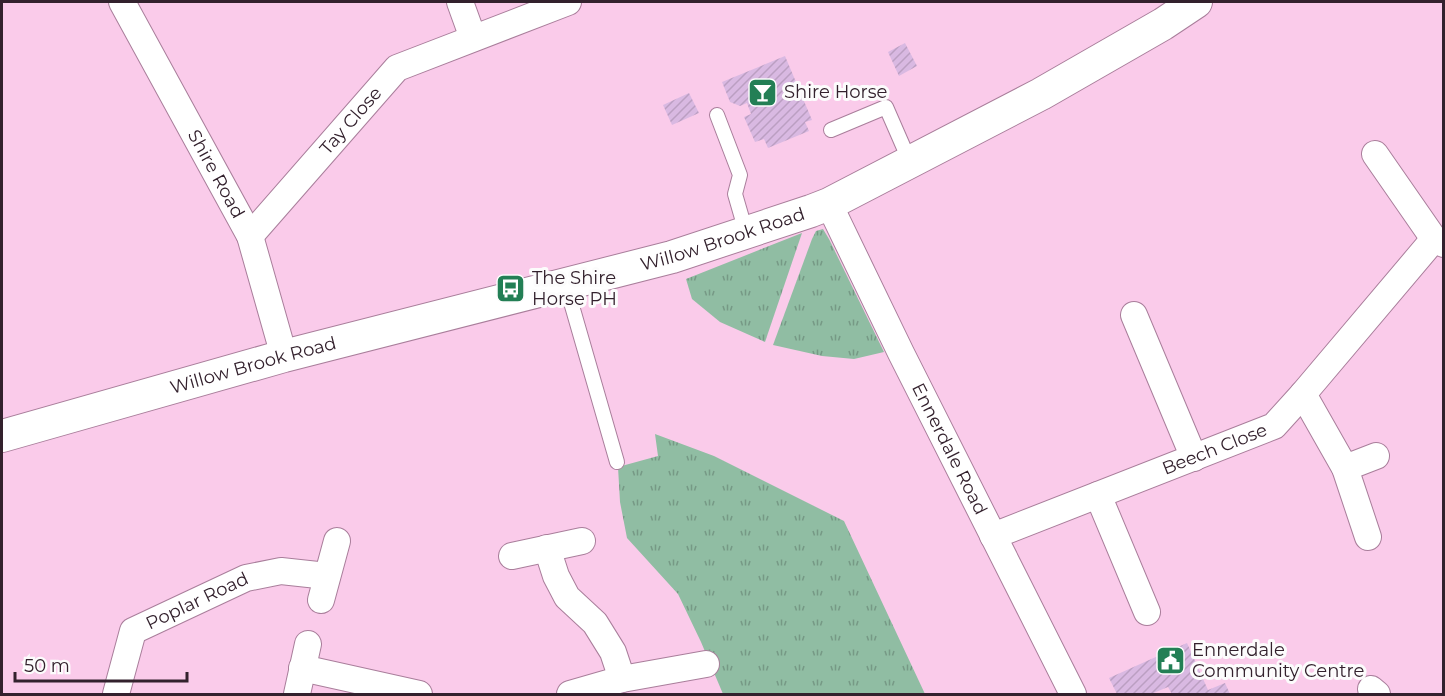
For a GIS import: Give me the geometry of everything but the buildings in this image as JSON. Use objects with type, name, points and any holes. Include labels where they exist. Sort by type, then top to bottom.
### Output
[{"type":"street","name":"Shire Road","points":[[123,2],[250,236],[284,356]]},
{"type":"street","points":[[460,2],[473,38]]},
{"type":"street","name":"Tay Close","points":[[250,236],[397,68],[568,2]]},
{"type":"street","name":"Willow Brook Road","points":[[2,436],[284,356],[672,257],[811,211],[829,204],[1041,94],[1163,24],[1196,2]]},
{"type":"street","points":[[1375,154],[1439,241]]},
{"type":"street","name":"Ennerdale Road","points":[[829,204],[901,353],[1073,694]]},
{"type":"street","name":"Beech Close","points":[[993,536],[1274,426],[1439,241]]},
{"type":"street","points":[[1134,315],[1194,458]]},
{"type":"street","points":[[1303,394],[1345,468],[1368,537]]},
{"type":"street","points":[[1345,468],[1376,456]]},
{"type":"street","points":[[1098,495],[1147,612]]},
{"type":"street","name":"Poplar Road","points":[[116,694],[133,631],[246,578],[281,571],[324,588],[337,541]]},
{"type":"street","points":[[512,556],[582,541]]},
{"type":"street","points":[[547,548],[556,576],[567,597],[595,623],[613,652],[622,679]]},
{"type":"street","points":[[297,694],[305,656],[419,694]]},
{"type":"street","points":[[570,694],[622,679],[706,664]]},
{"type":"lane","points":[[831,130],[886,107],[910,162]]},
{"type":"lane","points":[[717,115],[740,175],[735,194],[746,232]]},
{"type":"lane","points":[[566,285],[616,462]]},
{"type":"green space","points":[[823,229],[884,352],[854,359],[822,356],[773,345],[812,239],[816,231]]},
{"type":"green space","points":[[802,233],[765,342],[720,322],[692,299],[686,279]]},
{"type":"green space","points":[[655,434],[714,456],[844,521],[925,694],[723,694],[678,594],[627,538],[620,502],[618,467],[658,456]]},
{"type":"place","name":"Shire Horse","points":[[763,92]]},
{"type":"place","name":"The Shire Horse PH","points":[[511,288]]},
{"type":"place","name":"Ennerdale Community Centre","points":[[1171,660]]}]
